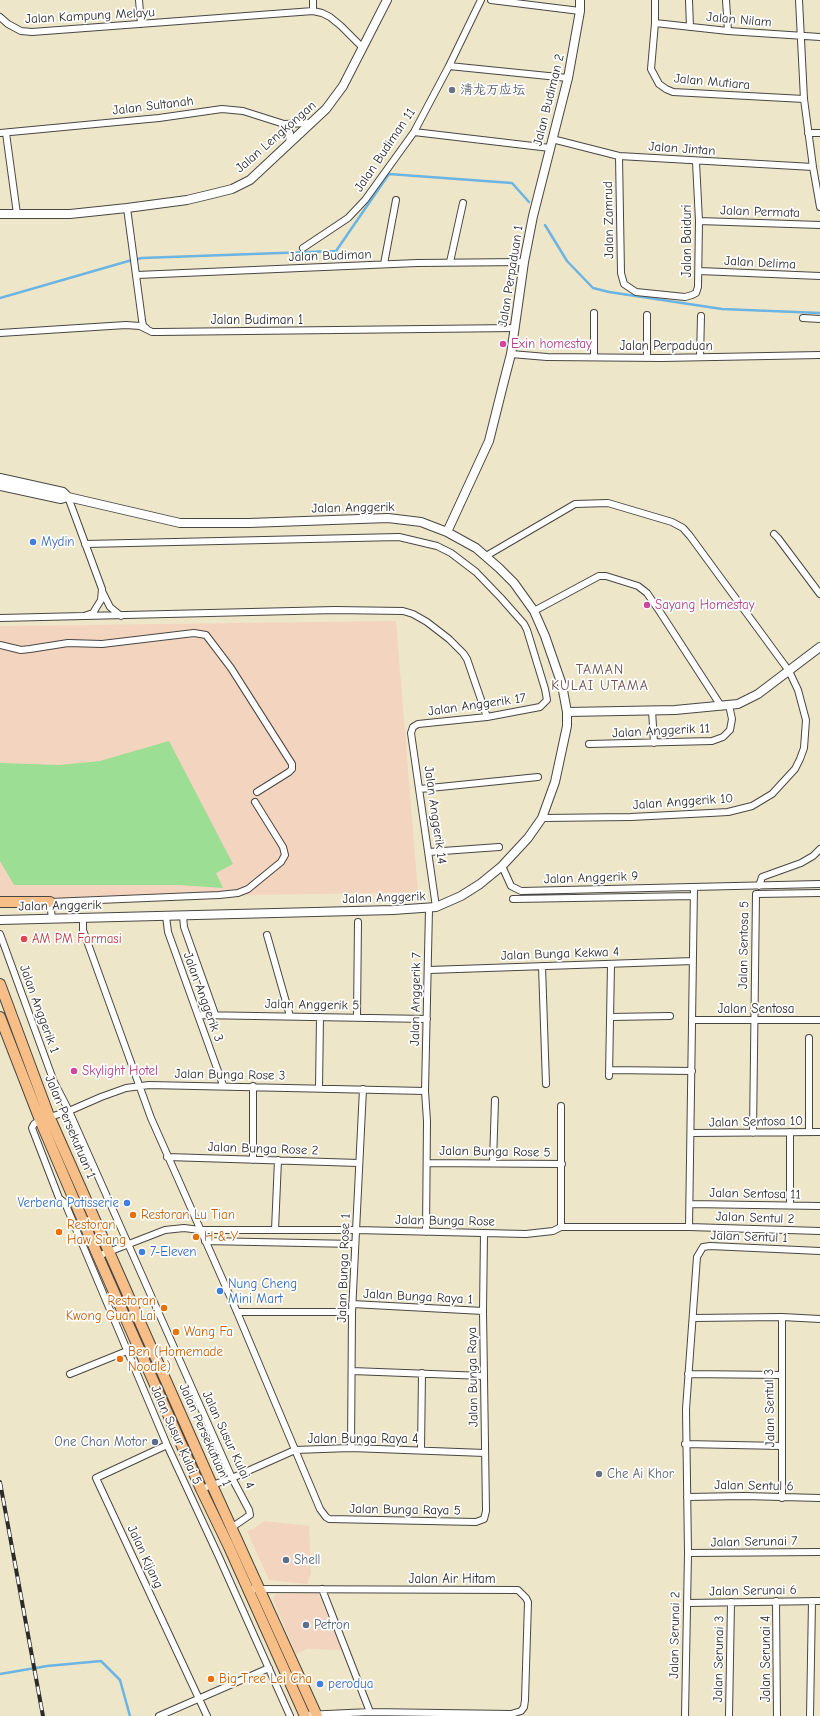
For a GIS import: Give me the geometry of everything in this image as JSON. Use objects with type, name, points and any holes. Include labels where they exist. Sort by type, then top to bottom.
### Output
[{"type":"highway","points":[[0,902],[50,902]]},
{"type":"highway","name":"Jalan Persekutuan 1","points":[[0,984],[49,1116],[110,1251],[212,1485],[317,1716]]},
{"type":"highway","name":"Jalan Persekutuan 1","points":[[0,1018],[40,1120],[69,1201],[98,1256],[201,1489],[305,1715]]},
{"type":"street","points":[[139,0],[141,24]]},
{"type":"street","points":[[313,0],[313,11]]},
{"type":"street","name":"Jalan Lengkongan","points":[[0,214],[70,214],[187,200],[232,189],[250,180],[326,109],[339,92],[387,0]]},
{"type":"street","name":"Jalan Budiman 11","points":[[303,248],[348,218],[365,200],[414,132],[449,66],[481,0]]},
{"type":"street","points":[[491,0],[580,11]]},
{"type":"street","name":"Jalan Budiman 2","points":[[536,204],[568,78],[580,11],[580,0]]},
{"type":"street","points":[[655,0],[655,23]]},
{"type":"street","points":[[689,0],[690,27]]},
{"type":"street","points":[[726,0],[728,31]]},
{"type":"street","points":[[799,0],[804,99],[820,207]]},
{"type":"street","name":"Jalan Kampung Melayu","points":[[0,17],[20,31],[32,32],[313,11],[330,17],[363,48]]},
{"type":"street","name":"Jalan Nilam","points":[[655,23],[728,31],[820,37]]},
{"type":"street","name":"Jalan Mutiara","points":[[655,23],[652,69],[659,84],[666,89],[673,92],[804,99]]},
{"type":"street","points":[[449,66],[568,78]]},
{"type":"street","name":"Jalan Sultanah","points":[[3,133],[159,118],[222,109],[243,111],[284,124],[311,123]]},
{"type":"street","points":[[284,124],[290,134],[289,144]]},
{"type":"street","points":[[414,132],[550,148]]},
{"type":"street","points":[[3,133],[17,214]]},
{"type":"street","points":[[808,133],[820,133]]},
{"type":"street","name":"Jalan Jintan","points":[[552,139],[619,156],[696,162],[813,167]]},
{"type":"street","name":"Jalan Zamrud","points":[[619,156],[621,273],[624,284]]},
{"type":"street","name":"Jalan Baiduri","points":[[624,284],[636,292],[685,297],[696,293],[699,271],[699,221],[696,162]]},
{"type":"street","points":[[384,264],[396,200]]},
{"type":"street","points":[[450,262],[463,203]]},
{"type":"street","name":"Jalan Perpaduan 1","points":[[447,532],[489,441],[511,354],[524,262],[532,216],[536,204]]},
{"type":"street","points":[[127,208],[143,326],[147,330]]},
{"type":"street","name":"Jalan Permata","points":[[699,221],[820,225]]},
{"type":"street","name":"Jalan Budiman","points":[[137,275],[384,264],[524,262]]},
{"type":"street","name":"Jalan Delima","points":[[699,271],[820,276]]},
{"type":"street","points":[[594,313],[594,357]]},
{"type":"street","points":[[647,315],[647,358]]},
{"type":"street","points":[[700,357],[701,316]]},
{"type":"street","points":[[803,318],[820,319]]},
{"type":"street","name":"Jalan Budiman 1","points":[[0,333],[126,325],[140,326],[147,330],[158,332],[515,328]]},
{"type":"street","name":"Jalan Perpaduan","points":[[511,354],[547,357],[647,358],[820,355]]},
{"type":"street","name":"Jalan Anggerik","points":[[0,478],[63,492],[68,498]]},
{"type":"street","name":"Jalan Anggerik","points":[[0,486],[61,499],[68,498],[180,523],[250,523],[388,518],[421,522],[447,532],[466,541],[486,556],[514,584],[534,611],[540,623],[562,685],[567,712],[565,740],[555,782],[542,818],[519,850],[502,866],[471,890],[432,908],[0,920]]},
{"type":"street","points":[[68,498],[110,607],[123,616]]},
{"type":"street","name":"Jalan Anggerik 10","points":[[486,556],[575,504],[608,503],[672,522],[683,528],[690,536],[789,671],[798,690],[806,720],[804,748],[795,768],[772,794],[752,806],[728,812],[631,817],[542,818]]},
{"type":"street","points":[[774,534],[820,594]]},
{"type":"street","name":"Jalan Anggerik 17","points":[[85,544],[372,537],[399,538],[444,549],[476,572],[524,624],[545,689],[547,700],[540,707],[487,717],[418,724],[414,727]]},
{"type":"street","name":"Jalan Anggerik 11","points":[[534,611],[599,576],[606,576],[638,586],[643,589],[656,606],[725,706],[732,725],[730,730],[723,737],[712,741],[589,744]]},
{"type":"street","points":[[77,618],[89,614],[96,608],[100,600],[102,589]]},
{"type":"street","points":[[0,618],[77,618],[335,610],[403,611],[427,622],[449,638],[463,653],[467,659],[487,717]]},
{"type":"street","points":[[0,645],[21,650],[68,643],[102,644],[194,633],[206,635],[231,668],[292,764],[292,769],[289,772],[257,792]]},
{"type":"street","points":[[567,712],[652,710],[738,704],[758,694],[820,647]]},
{"type":"street","points":[[652,710],[654,743]]},
{"type":"street","name":"Jalan Anggerik 14","points":[[414,727],[411,733],[429,852],[432,908]]},
{"type":"street","points":[[420,789],[538,777]]},
{"type":"street","points":[[52,918],[50,902],[219,896],[238,893],[248,889],[281,862],[284,855],[283,847],[255,802]]},
{"type":"street","points":[[429,852],[499,847]]},
{"type":"street","points":[[759,886],[762,877],[801,863],[813,856],[820,849]]},
{"type":"street","name":"Jalan Anggerik 9","points":[[502,866],[511,886],[521,891],[820,884]]},
{"type":"street","points":[[689,1227],[694,887]]},
{"type":"street","name":"Jalan Sentosa 5","points":[[753,1133],[756,894],[820,893]]},
{"type":"street","points":[[513,898],[694,896]]},
{"type":"street","name":"Jalan Anggerik 7","points":[[426,1232],[428,1121],[425,1091],[432,908]]},
{"type":"street","name":"Jalan Anggerik 3","points":[[166,916],[168,932],[223,1086]]},
{"type":"street","points":[[183,916],[184,927],[215,1014]]},
{"type":"street","points":[[82,918],[84,930],[138,1086],[167,1157],[237,1312],[295,1450]]},
{"type":"street","points":[[357,1017],[358,922]]},
{"type":"street","name":"Jalan Anggerik 1","points":[[0,934],[54,1082],[69,1111],[128,1244]]},
{"type":"street","points":[[267,935],[290,1016]]},
{"type":"street","name":"Jalan Bunga Kekwa 4","points":[[429,970],[693,961]]},
{"type":"street","points":[[611,964],[609,1073],[692,1071]]},
{"type":"street","points":[[542,966],[546,1084]]},
{"type":"street","name":"Jalan Anggerik 5","points":[[198,1015],[215,1014],[427,1019]]},
{"type":"street","points":[[610,1017],[670,1016]]},
{"type":"street","points":[[319,1088],[320,1017]]},
{"type":"street","name":"Jalan Sentosa","points":[[693,1020],[820,1020]]},
{"type":"street","points":[[809,1132],[810,1038]]},
{"type":"street","name":"Jalan Bunga Rose 3","points":[[40,1120],[69,1111],[126,1088],[149,1084],[425,1091]]},
{"type":"street","points":[[253,1086],[253,1160]]},
{"type":"street","name":"Jalan Bunga Rose 1","points":[[351,1448],[352,1304],[363,1089]]},
{"type":"street","points":[[493,1163],[495,1100]]},
{"type":"street","points":[[561,1106],[561,1227]]},
{"type":"street","points":[[790,1132],[790,1205]]},
{"type":"street","name":"Jalan Sentosa 10","points":[[691,1134],[820,1132]]},
{"type":"street","name":"Jalan Bunga Rose 2","points":[[167,1157],[359,1163]]},
{"type":"street","points":[[276,1230],[278,1160]]},
{"type":"street","name":"Jalan Bunga Rose 5","points":[[427,1162],[562,1164]]},
{"type":"street","points":[[69,1201],[84,1195]]},
{"type":"street","name":"Jalan Susur Kulai 5","points":[[69,1201],[127,1351],[167,1445],[290,1716]]},
{"type":"street","name":"Jalan Sentosa 11","points":[[690,1204],[820,1206]]},
{"type":"street","name":"Jalan Bunga Rose","points":[[98,1256],[165,1230],[184,1228],[200,1230],[356,1230],[526,1234],[553,1230],[561,1227],[689,1227]]},
{"type":"street","name":"Jalan Sentul 2","points":[[689,1227],[820,1231]]},
{"type":"street","name":"Jalan Bunga Raya","points":[[484,1233],[483,1311],[486,1511],[484,1519]]},
{"type":"street","points":[[205,1241],[355,1244]]},
{"type":"street","name":"Jalan Susur Kulai 4","points":[[128,1244],[232,1478],[250,1515],[232,1528]]},
{"type":"street","name":"Jalan Sentul 1","points":[[693,1318],[697,1257],[703,1247],[710,1246],[820,1251]]},
{"type":"street","name":"Jalan Bunga Raya 1","points":[[352,1304],[483,1311]]},
{"type":"street","name":"Jalan Bunga Raya 1","points":[[237,1312],[352,1312]]},
{"type":"street","points":[[693,1318],[782,1317],[820,1319]]},
{"type":"street","name":"Jalan Sentul 3","points":[[782,1317],[780,1375],[782,1498]]},
{"type":"street","name":"Jalan Serunai 2","points":[[685,1716],[688,1554],[686,1444],[688,1374],[693,1318]]},
{"type":"street","points":[[70,1374],[127,1351]]},
{"type":"street","points":[[352,1371],[484,1376]]},
{"type":"street","points":[[421,1450],[422,1374]]},
{"type":"street","points":[[688,1374],[780,1375]]},
{"type":"street","points":[[686,1444],[782,1446]]},
{"type":"street","name":"Jalan Kijang","points":[[167,1445],[96,1478],[206,1716]]},
{"type":"street","name":"Jalan Bunga Raya 4","points":[[201,1489],[232,1478],[295,1450],[351,1448],[485,1453]]},
{"type":"street","name":"Jalan Bunga Raya 5","points":[[295,1450],[320,1509],[326,1517],[333,1520],[476,1522],[484,1519]]},
{"type":"street","name":"Jalan Sentul 6","points":[[687,1497],[744,1496],[820,1498]]},
{"type":"street","name":"Jalan Serunai 7","points":[[688,1554],[820,1552]]},
{"type":"street","name":"Jalan Air Hitam","points":[[247,1589],[518,1590],[522,1593],[528,1602],[525,1700],[524,1707],[521,1711],[510,1714],[370,1712]]},
{"type":"street","points":[[305,1715],[317,1716],[370,1712],[322,1589]]},
{"type":"street","points":[[810,1716],[812,1601]]},
{"type":"street","name":"Jalan Serunai 6","points":[[687,1603],[820,1601]]},
{"type":"street","name":"Jalan Serunai 3","points":[[729,1716],[730,1602]]},
{"type":"street","name":"Jalan Serunai 4","points":[[776,1602],[777,1716]]},
{"type":"street","points":[[159,1716],[269,1668]]},
{"type":"shaded area","points":[[396,621],[418,892],[0,899],[0,626]]},
{"type":"shaded area","points":[[264,1521],[309,1526],[311,1573],[307,1584],[269,1580],[247,1531],[255,1528]]},
{"type":"shaded area","points":[[318,1593],[342,1650],[307,1649],[296,1654],[273,1599],[276,1594]]},
{"type":"green space","points":[[169,741],[233,864],[216,873],[223,888],[179,885],[14,885],[0,861],[0,763],[60,765],[100,761]]},
{"type":"waterway","points":[[0,298],[142,258],[336,251],[389,174],[512,183],[529,202]]},
{"type":"waterway","points":[[545,225],[567,261],[593,288],[609,292],[722,309],[820,313]]},
{"type":"waterway","points":[[0,1674],[47,1666],[101,1661],[120,1680],[130,1716]]},
{"type":"railway","points":[[0,1482],[43,1716]]},
{"type":"place","name":"清龙万应坛","points":[[452,90]]},
{"type":"place","name":"Exin homestay","points":[[503,344]]},
{"type":"place","name":"Mydin","points":[[33,542]]},
{"type":"place","name":"Sayang Homestay","points":[[647,605]]},
{"type":"place","name":"AM PM Farmasi","points":[[24,939]]},
{"type":"place","name":"Skylight Hotel","points":[[74,1071]]},
{"type":"place","name":"Verbena Patisserie","points":[[127,1203]]},
{"type":"place","name":"Restoran Lu Tian","points":[[133,1215]]},
{"type":"place","name":"Restoran Haw Siang","points":[[59,1232]]},
{"type":"place","name":"H & Y","points":[[196,1237]]},
{"type":"place","name":"7-Eleven","points":[[142,1252]]},
{"type":"place","name":"Nung Cheng Mini Mart","points":[[220,1291]]},
{"type":"place","name":"Restoran Kwong Guan Lai","points":[[164,1308]]},
{"type":"place","name":"Wang Fa","points":[[176,1332]]},
{"type":"place","name":"Ben (Homemade Noodle)","points":[[120,1359]]},
{"type":"place","name":"One Chan Motor","points":[[155,1442]]},
{"type":"place","name":"Che Ai Khor","points":[[599,1474]]},
{"type":"place","name":"Shell","points":[[286,1560]]},
{"type":"place","name":"Petron","points":[[306,1625]]},
{"type":"place","name":"Big Tree Lei Cha","points":[[211,1679]]},
{"type":"place","name":"perodua","points":[[320,1684]]},
{"type":"district","name":"TAMAN KULAI UTAMA","points":[[600,678]]}]
